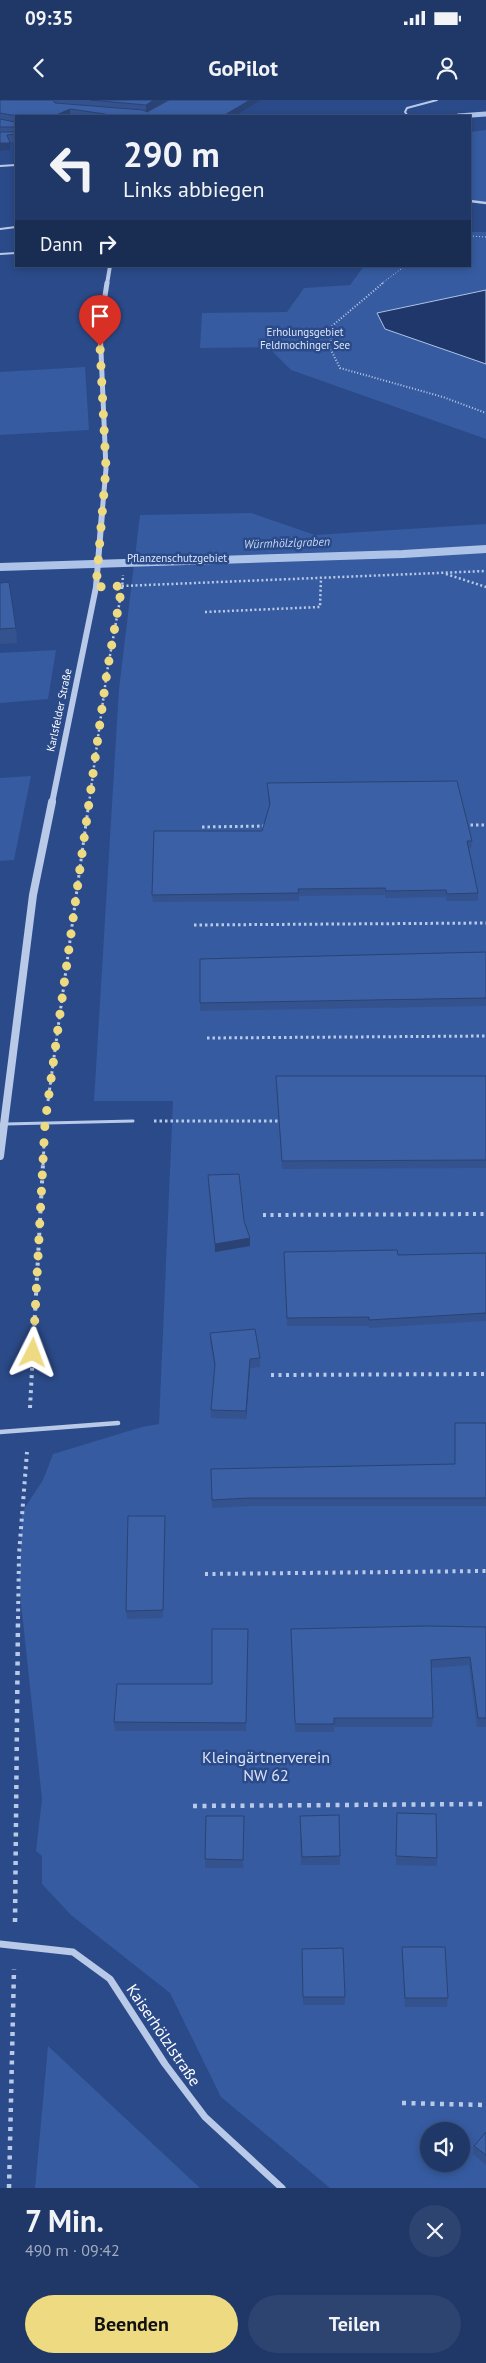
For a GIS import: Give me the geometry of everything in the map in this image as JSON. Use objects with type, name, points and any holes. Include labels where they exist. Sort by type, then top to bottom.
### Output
[{"type":"street","points":[[471,201],[486,203]]},
{"type":"street","name":"Karlsfelder Straße","points":[[0,1156],[33,895],[96,587],[106,468],[100,328],[110,267]]},
{"type":"street","name":"Kaiserhölzlstraße","points":[[0,1944],[15,1944],[73,1952],[110,1979],[140,2021],[165,2064],[205,2117],[282,2188]]},
{"type":"lane","points":[[407,115],[405,112],[407,108],[437,100]]},
{"type":"lane","points":[[0,166],[15,165]]},
{"type":"lane","points":[[0,229],[15,227]]},
{"type":"lane","points":[[0,254],[15,253]]},
{"type":"lane","points":[[3,1124],[133,1121]]},
{"type":"lane","points":[[0,1432],[118,1423]]},
{"type":"path","points":[[471,236],[486,237]]},
{"type":"path","points":[[404,267],[372,291],[332,326],[330,348],[340,368],[443,397],[486,413]]},
{"type":"path","points":[[96,587],[486,571]]},
{"type":"path","points":[[443,573],[486,587]]},
{"type":"path","points":[[9,2188],[15,1944],[19,1554],[29,1430],[45,1123],[107,672],[123,577]]},
{"type":"path","points":[[205,612],[320,607],[321,578]]},
{"type":"path","points":[[456,825],[486,825]]},
{"type":"path","points":[[202,827],[270,826]]},
{"type":"path","points":[[194,925],[486,923]]},
{"type":"path","points":[[207,1038],[486,1036]]},
{"type":"path","points":[[133,1121],[289,1121]]},
{"type":"path","points":[[263,1215],[486,1214]]},
{"type":"path","points":[[271,1375],[486,1374]]},
{"type":"path","points":[[205,1574],[486,1572]]},
{"type":"path","points":[[194,1806],[486,1804]]},
{"type":"path","points":[[402,2103],[486,2105]]},
{"type":"green space","points":[[486,130],[486,204],[471,202],[471,132]]},
{"type":"green space","name":"Erholungsgebiet Feldmochinger See","points":[[471,232],[486,232],[486,290],[377,313],[486,364],[486,439],[291,370],[268,347],[200,348],[202,313],[287,312],[304,288],[350,285],[363,267],[471,267]]},
{"type":"green space","points":[[85,367],[89,430],[0,435],[0,372]]},
{"type":"green space","name":"Kleingärtnerverein NW 62","points":[[251,513],[315,535],[486,524],[486,2188],[330,2188],[221,2097],[170,1993],[71,1915],[42,1884],[42,1856],[36,1851],[42,1799],[19,1584],[22,1512],[43,1480],[53,1454],[142,1427],[159,1424],[173,1101],[94,1101],[119,689],[140,515]]},
{"type":"green space","points":[[56,650],[48,699],[0,703],[0,653]]},
{"type":"green space","points":[[31,776],[14,860],[0,861],[0,778]]},
{"type":"green space","points":[[48,2046],[200,2188],[35,2188]]},
{"type":"shaded area","points":[[486,290],[486,364],[385,329],[377,313]]},
{"type":"building","points":[[0,100],[53,100],[55,103],[143,110],[147,112],[169,100],[250,100],[225,115],[106,115],[70,109],[56,115],[15,116],[0,113]]},
{"type":"building","points":[[90,100],[154,100],[146,105]]},
{"type":"building","points":[[0,119],[15,122],[15,127],[0,127]]},
{"type":"building","points":[[0,132],[15,132],[15,134],[7,135],[10,143],[0,143]]},
{"type":"building","points":[[9,582],[16,628],[0,629],[0,583]]},
{"type":"building","points":[[457,781],[472,841],[467,841],[478,893],[447,894],[446,890],[386,891],[385,888],[298,889],[299,893],[152,895],[154,831],[262,831],[270,804],[267,783]]},
{"type":"building","points":[[486,952],[486,998],[200,1003],[200,959]]},
{"type":"building","points":[[276,1076],[486,1076],[486,1160],[282,1161]]},
{"type":"building","points":[[239,1174],[244,1221],[250,1238],[215,1244],[208,1175]]},
{"type":"building","points":[[397,1250],[398,1255],[486,1253],[486,1313],[369,1320],[369,1317],[287,1318],[284,1252]]},
{"type":"building","points":[[255,1329],[260,1358],[250,1359],[246,1411],[211,1410],[215,1364],[210,1333]]},
{"type":"building","points":[[455,1423],[486,1423],[486,1498],[249,1498],[212,1500],[211,1469],[455,1464]]},
{"type":"building","points":[[128,1516],[165,1516],[163,1610],[126,1611]]},
{"type":"building","points":[[426,1626],[486,1627],[486,1718],[478,1718],[470,1657],[431,1660],[433,1718],[334,1718],[334,1724],[297,1724],[295,1722],[291,1629]]},
{"type":"building","points":[[212,1629],[248,1629],[246,1723],[114,1722],[117,1684],[212,1684]]},
{"type":"building","points":[[397,1813],[436,1814],[437,1858],[396,1856]]},
{"type":"building","points":[[339,1815],[340,1856],[302,1857],[300,1816]]},
{"type":"building","points":[[206,1816],[244,1816],[243,1860],[205,1859]]},
{"type":"building","points":[[402,1947],[445,1947],[448,1998],[405,1998]]},
{"type":"building","points":[[343,1948],[345,1997],[303,1997],[302,1949]]},
{"type":"building","points":[[486,2132],[486,2155],[474,2146]]},
{"type":"waterway","points":[[471,115],[486,114]]},
{"type":"waterway","name":"Würmhölzlgraben","points":[[0,567],[403,554],[486,549]]},
{"type":"route","points":[[33,1353],[45,1123],[107,672],[122,586],[96,587],[106,468],[100,346]]},
{"type":"park label","name":"Pflanzenschutzgebiet","points":[[177,558]]}]
